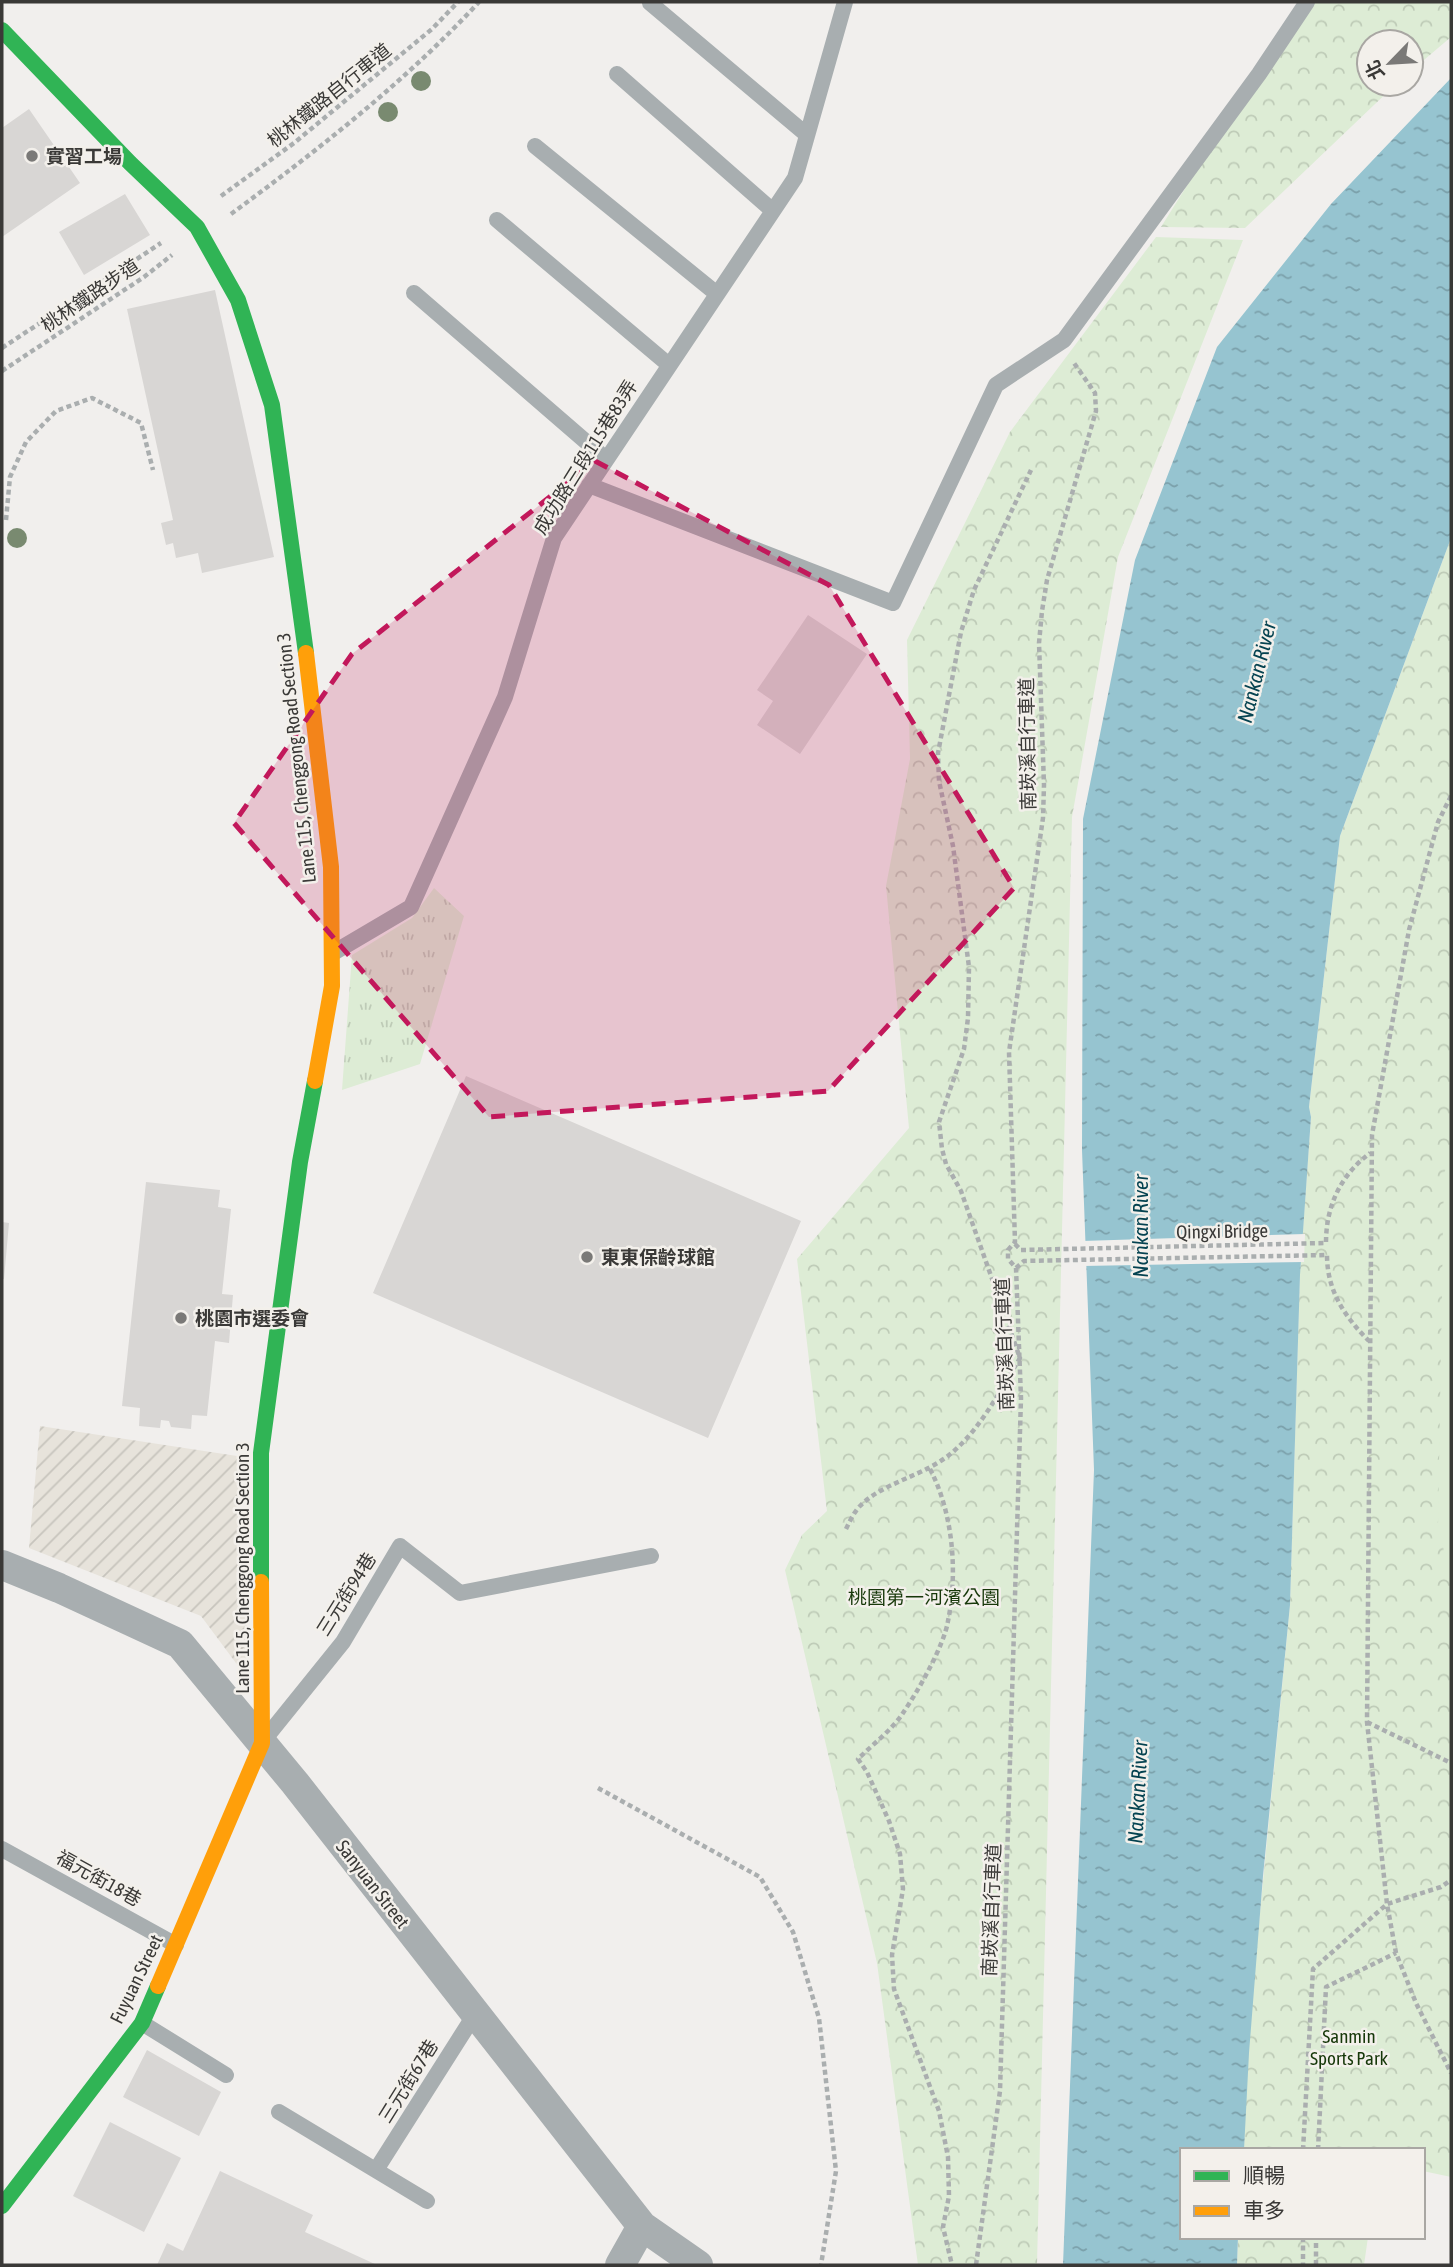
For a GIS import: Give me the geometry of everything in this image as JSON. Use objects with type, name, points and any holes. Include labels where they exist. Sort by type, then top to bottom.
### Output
[{"type":"street","name":"Lane 115, Chenggong Road Section 3","points":[[2,30],[130,163],[197,227],[238,300],[272,405],[316,728],[331,867],[332,986],[298,1172],[261,1453],[262,1743]]},
{"type":"street","name":"Sanyuan Street","points":[[2,1565],[59,1588],[180,1644],[262,1743],[642,2226],[698,2265]]},
{"type":"street","name":"Fuyuan Street","points":[[2,2206],[142,2023],[262,1743]]},
{"type":"street","points":[[620,2265],[642,2226]]},
{"type":"lane","name":"成功路三段115巷83弄","points":[[331,954],[411,907],[505,697],[554,538],[795,178],[845,2]]},
{"type":"lane","points":[[589,485],[893,603],[996,384],[1064,340],[1259,74],[1307,2]]},
{"type":"lane","points":[[650,3],[807,135]]},
{"type":"lane","points":[[617,74],[773,211]]},
{"type":"lane","points":[[535,146],[717,294]]},
{"type":"lane","points":[[497,220],[669,365]]},
{"type":"lane","points":[[414,293],[606,459]]},
{"type":"lane","name":"三元街94巷","points":[[262,1743],[343,1642],[400,1546],[460,1593],[651,1556]]},
{"type":"lane","name":"福元街18巷","points":[[2,1849],[176,1945]]},
{"type":"lane","name":"三元街67巷","points":[[376,2170],[475,2014]]},
{"type":"lane","points":[[142,2023],[226,2075]]},
{"type":"lane","points":[[279,2112],[427,2201]]},
{"type":"path","name":"桃林鐵路自行車道","points":[[212,203],[294,143],[432,29],[458,2]]},
{"type":"path","points":[[222,220],[307,158],[442,42],[479,2]]},
{"type":"path","points":[[2,348],[163,241]]},
{"type":"path","name":"桃林鐵路步道","points":[[2,370],[144,277],[182,247]]},
{"type":"path","name":"南崁溪自行車道","points":[[976,2265],[1000,2091],[1021,1409],[1016,1268],[1008,1258],[1009,1250],[1015,1244],[1009,1052],[1043,818],[1039,643],[1046,580],[1096,411],[1095,394],[1072,361]]},
{"type":"path","points":[[6,520],[10,477],[26,442],[56,411],[80,402],[92,398],[141,423],[153,470]]},
{"type":"path","points":[[845,1529],[858,1507],[869,1498],[930,1469],[955,1450],[986,1415],[1020,1358],[961,1191],[946,1164],[942,1149],[939,1122],[964,1049],[968,1018],[969,967],[953,846],[939,781],[938,753],[961,632],[974,590],[1031,470]]},
{"type":"path","points":[[1451,796],[1438,822],[1409,930],[1372,1135],[1367,1722],[1387,1904],[1396,1953],[1416,2003],[1451,2073]]},
{"type":"path","name":"Qingxi Bridge","points":[[1015,1244],[1021,1250],[1326,1243],[1330,1207],[1338,1188],[1353,1166],[1371,1152]]},
{"type":"path","name":"Qingxi Bridge","points":[[1016,1268],[1024,1261],[1327,1255],[1331,1285],[1340,1308],[1370,1341]]},
{"type":"path","points":[[930,1469],[942,1492],[950,1537],[953,1579],[948,1623],[929,1667],[902,1715],[858,1759],[867,1772],[900,1854],[903,1889],[892,1955],[894,1989],[939,2111],[949,2196],[943,2227],[952,2265]]},
{"type":"path","points":[[1367,1722],[1451,1763]]},
{"type":"path","points":[[598,1788],[760,1877],[793,1931],[819,2018],[836,2171],[821,2265]]},
{"type":"path","points":[[1303,2148],[1313,1969],[1387,1904],[1441,1887],[1451,1880]]},
{"type":"path","points":[[1318,2148],[1326,1987],[1396,1953]]},
{"type":"path","points":[[1303,2239],[1303,2265]]},
{"type":"path","points":[[1316,2239],[1316,2265]]},
{"type":"highlighted area","points":[[595,461],[829,585],[1014,888],[828,1091],[489,1117],[234,823],[352,654]]},
{"type":"shaded area","points":[[40,1426],[237,1456],[250,1682],[201,1616],[29,1548]]},
{"type":"green space","points":[[1302,2],[1451,2],[1451,37],[1425,59],[1425,28],[1355,28],[1355,98],[1381,98],[1245,228],[1161,227]]},
{"type":"green space","name":"桃園第一河濱公園","points":[[1156,237],[1243,240],[1118,557],[1072,817],[1037,2265],[918,2265],[877,1963],[785,1570],[802,1535],[827,1511],[797,1259],[909,1128],[886,886],[910,759],[907,640],[1010,432]]},
{"type":"green space","name":"Sanmin Sports Park","points":[[1451,538],[1451,2177],[1425,2171],[1425,2148],[1244,2148],[1246,2056],[1290,1605],[1300,1271],[1311,1117],[1309,1107],[1340,836]]},
{"type":"green space","points":[[434,888],[464,916],[420,1064],[342,1090],[352,955],[412,918]]},
{"type":"green space","points":[[1451,1157],[1451,1568],[1446,1560],[1438,1524],[1444,1173]]},
{"type":"green space","points":[[1238,2239],[1368,2239],[1364,2265],[1237,2265]]},
{"type":"water","name":"Nankan River","points":[[1451,78],[1451,538],[1340,836],[1309,1107],[1311,1117],[1300,1275],[1290,1605],[1263,1876],[1244,2148],[1180,2148],[1180,2239],[1238,2239],[1237,2265],[1063,2265],[1094,1470],[1082,1150],[1083,819],[1135,560],[1217,347],[1331,204]]},
{"type":"pier","points":[[1305,1234],[1304,1262],[1083,1266],[1082,1241]]},
{"type":"building","name":"實習工場","points":[[29,109],[80,183],[2,237],[2,128]]},
{"type":"building","points":[[125,194],[150,235],[84,275],[59,232]]},
{"type":"building","points":[[215,290],[274,557],[202,573],[198,553],[176,558],[173,543],[166,545],[161,523],[173,520],[127,309]]},
{"type":"building","points":[[808,615],[867,654],[800,754],[757,725],[773,701],[757,690]]},
{"type":"building","name":"東東保齡球館","points":[[466,1076],[801,1221],[708,1438],[373,1293]]},
{"type":"building","name":"桃園市選委會","points":[[146,1182],[220,1190],[218,1207],[231,1209],[222,1294],[233,1295],[229,1343],[215,1341],[207,1416],[192,1415],[191,1429],[171,1427],[169,1421],[161,1420],[160,1428],[139,1426],[140,1408],[122,1406]]},
{"type":"building","points":[[2,1222],[9,1223],[4,1279],[2,1279]]},
{"type":"building","points":[[147,2050],[221,2092],[199,2136],[123,2097]]},
{"type":"building","points":[[110,2122],[181,2158],[144,2232],[73,2196]]},
{"type":"building","points":[[220,2171],[313,2215],[305,2232],[377,2265],[157,2265],[167,2243],[183,2251]]},
{"type":"traffic: fast","points":[[2,30],[130,163],[197,227],[238,300],[272,405],[306,653]]},
{"type":"traffic: fast","points":[[261,1582],[261,1453],[300,1162],[315,1081]]},
{"type":"traffic: fast","points":[[2,2206],[142,2023],[158,1986]]},
{"type":"traffic: slow","points":[[306,653],[331,867],[332,986],[315,1081]]},
{"type":"traffic: slow","points":[[158,1986],[262,1743],[261,1582]]},
{"type":"place","name":"實習工場","points":[[32,156]]},
{"type":"place","name":"東東保齡球館","points":[[587,1257]]},
{"type":"place","name":"桃園市選委會","points":[[181,1318]]}]
